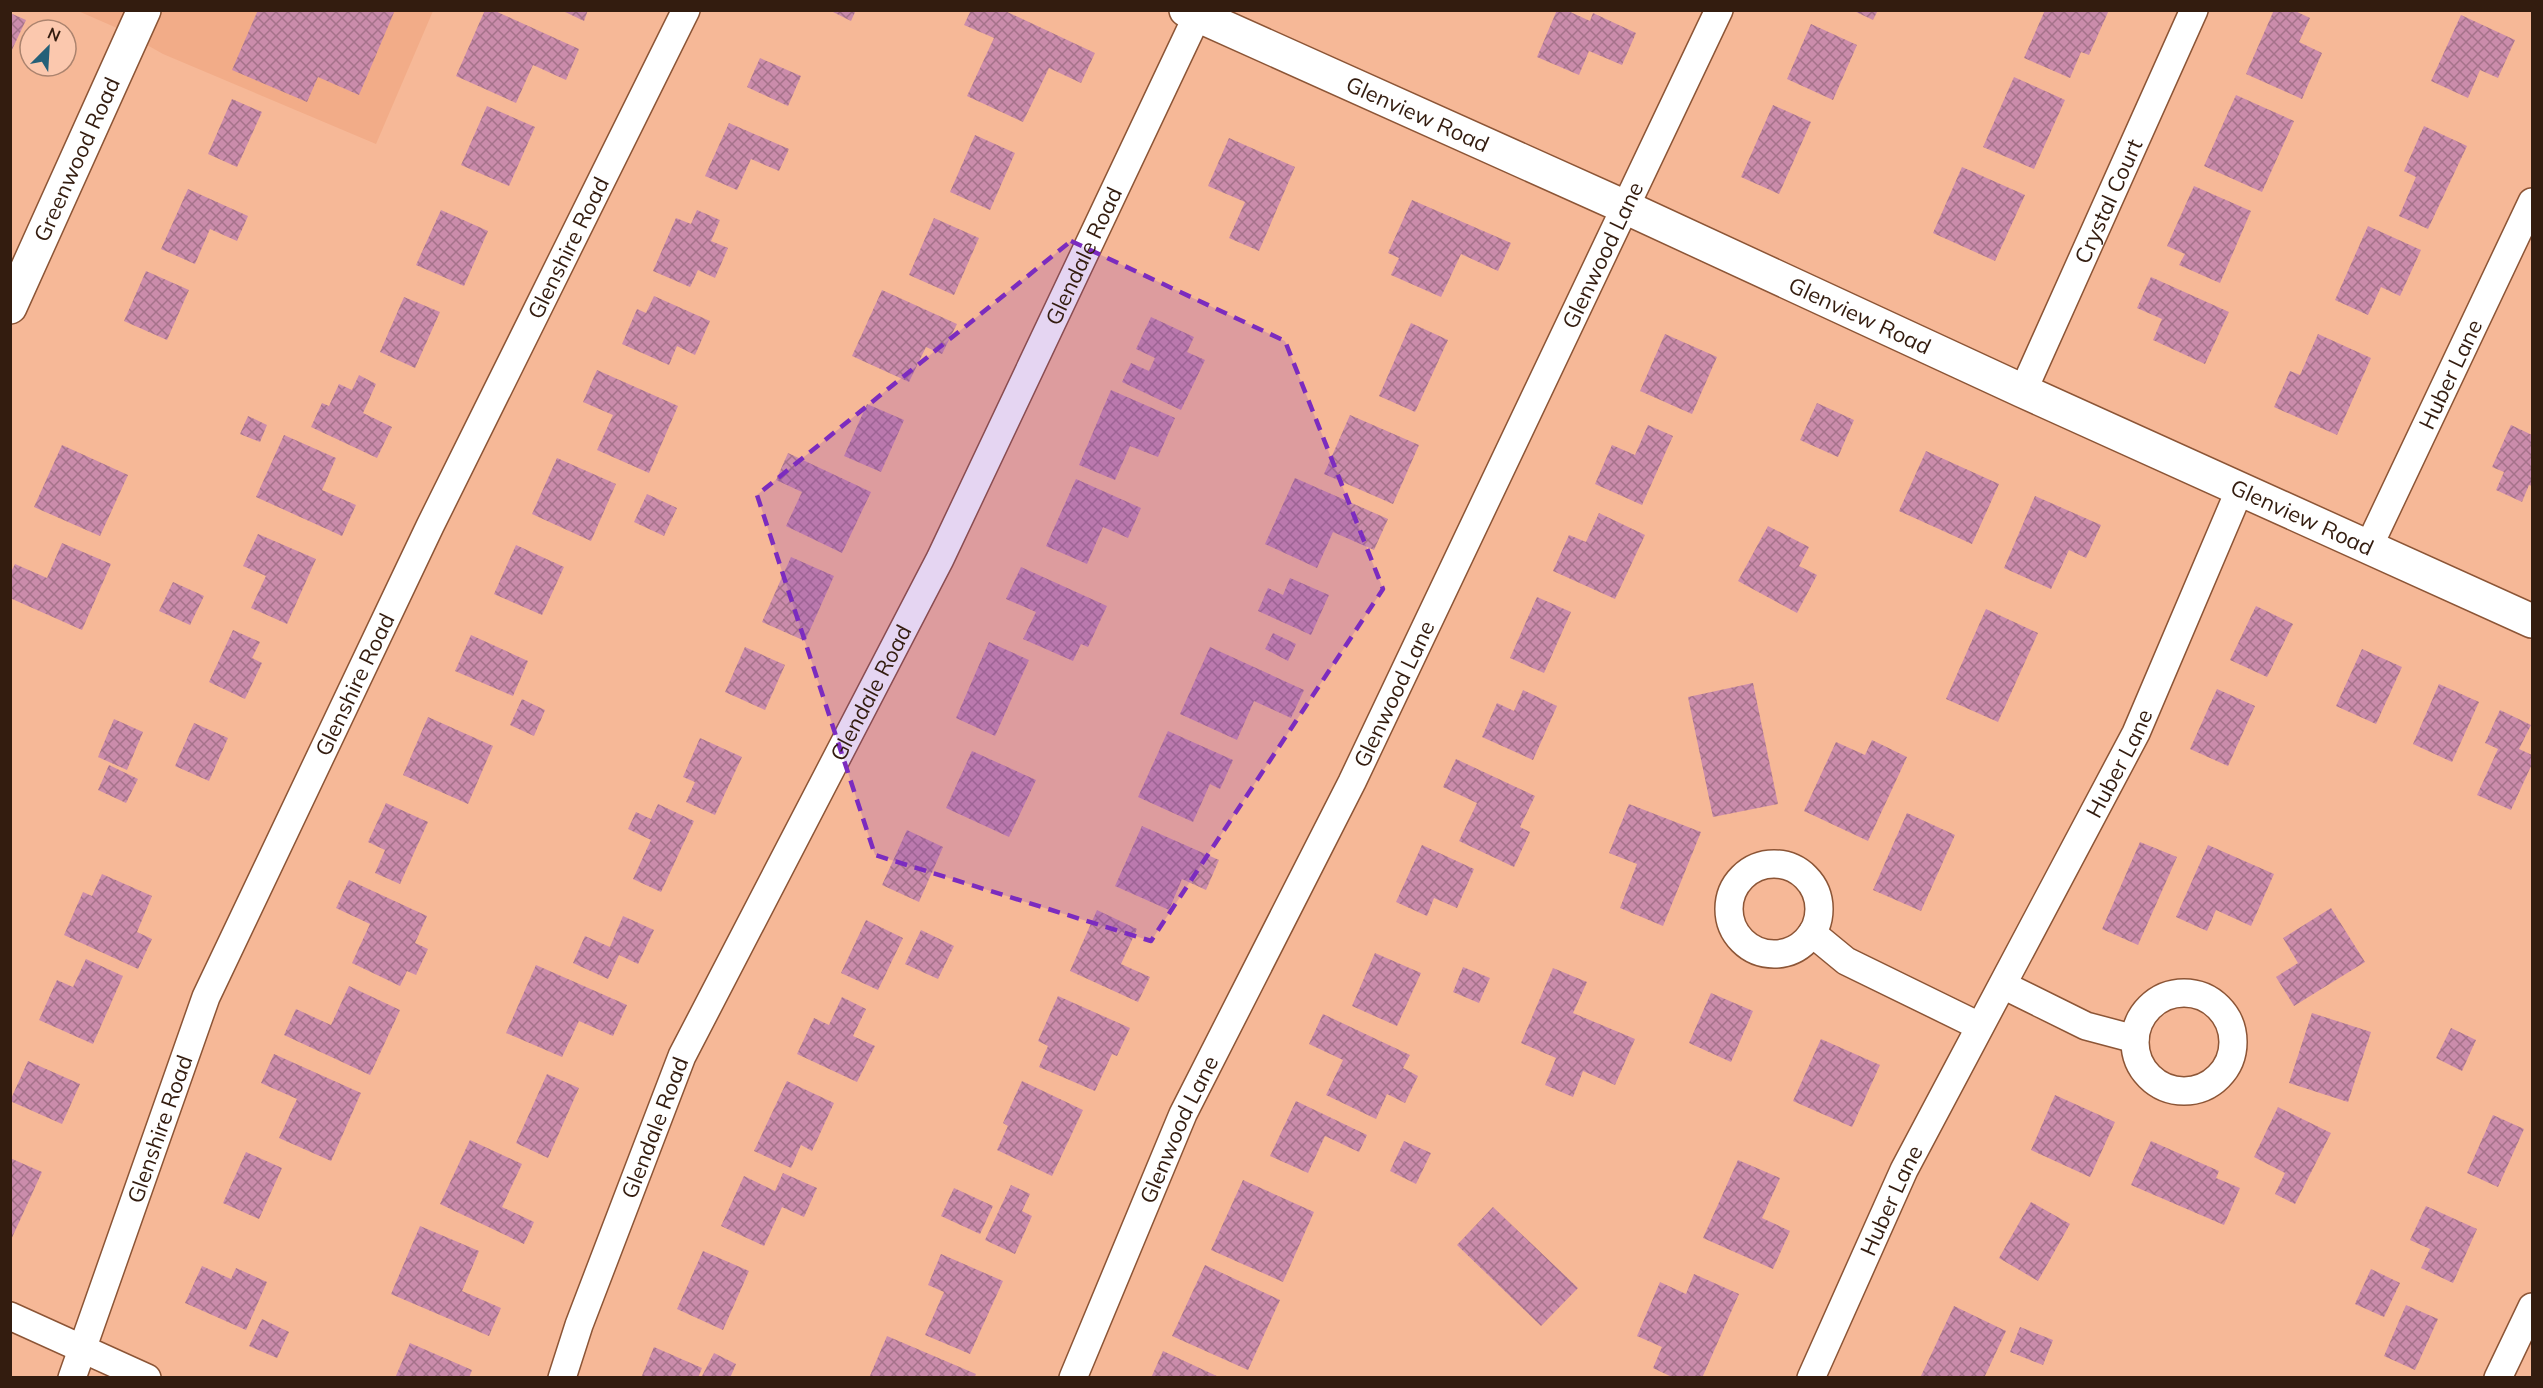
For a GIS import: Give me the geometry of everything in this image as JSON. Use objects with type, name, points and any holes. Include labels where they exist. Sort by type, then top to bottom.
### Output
[{"type":"main road","name":"Greenwood Road","points":[[10,307],[144,10]]},
{"type":"main road","name":"Glenview Road","points":[[1191,13],[1624,207],[2023,391],[2532,621]]},
{"type":"street","name":"Glenshire Road","points":[[72,1377],[206,998],[430,526],[686,10]]},
{"type":"street","name":"Glenwood Lane","points":[[1073,1377],[1183,1114],[1352,782],[1719,10]]},
{"type":"street","name":"Crystal Court","points":[[2023,391],[2194,10]]},
{"type":"street","name":"Glendale Road","points":[[562,1377],[579,1325],[682,1056],[940,559],[1191,13]]},
{"type":"street","name":"Huber Lane","points":[[2369,546],[2532,202]]},
{"type":"street","name":"Huber Lane","points":[[1811,1377],[1904,1170],[2136,733],[2240,489]]},
{"type":"street","points":[[1812,933],[1846,961],[1979,1026]]},
{"type":"street","points":[[2003,985],[2086,1026],[2135,1039]]},
{"type":"street","points":[[2498,1377],[2532,1307]]},
{"type":"street","points":[[10,1316],[147,1377]]},
{"type":"highlighted area","points":[[1071,241],[1285,341],[1383,589],[1151,941],[875,855],[757,495]]},
{"type":"shaded area","points":[[78,11],[433,11],[376,144],[163,54],[117,28]]},
{"type":"building","points":[[258,10],[395,10],[359,95],[318,77],[307,102],[232,70]]},
{"type":"building","points":[[485,10],[493,10],[579,49],[566,80],[533,65],[516,103],[456,76]]},
{"type":"building","points":[[561,10],[588,10],[584,21]]},
{"type":"building","points":[[829,10],[856,10],[851,21]]},
{"type":"building","points":[[971,10],[1003,10],[1095,53],[1081,83],[1049,68],[1023,122],[967,96],[994,38],[964,25]]},
{"type":"building","points":[[1557,10],[1566,10],[1590,21],[1593,13],[1636,33],[1622,65],[1589,51],[1579,75],[1537,57]]},
{"type":"building","points":[[1852,10],[1878,10],[1873,20]]},
{"type":"building","points":[[2045,10],[2109,10],[2089,55],[2081,52],[2070,78],[2024,58]]},
{"type":"building","points":[[2274,10],[2293,10],[2310,18],[2299,42],[2322,53],[2302,99],[2246,74]]},
{"type":"building","points":[[10,13],[21,18],[18,18],[18,37],[10,54]]},
{"type":"building","points":[[2461,15],[2515,40],[2498,78],[2480,70],[2468,98],[2431,81]]},
{"type":"building","points":[[1811,24],[1857,45],[1833,100],[1787,79]]},
{"type":"building","points":[[760,58],[801,76],[788,106],[747,87]]},
{"type":"building","points":[[2014,77],[2065,100],[2034,169],[1983,147]]},
{"type":"building","points":[[2236,95],[2294,121],[2262,192],[2204,166]]},
{"type":"building","points":[[232,99],[262,112],[237,167],[208,154]]},
{"type":"building","points":[[1773,105],[1811,122],[1779,194],[1741,177]]},
{"type":"building","points":[[487,106],[535,127],[509,186],[461,165]]},
{"type":"building","points":[[729,123],[789,149],[779,171],[751,159],[737,190],[705,176]]},
{"type":"building","points":[[2424,126],[2467,146],[2428,229],[2399,216],[2416,177],[2404,171]]},
{"type":"building","points":[[975,135],[1015,153],[990,210],[950,192]]},
{"type":"building","points":[[1229,138],[1295,167],[1259,251],[1229,238],[1245,202],[1208,186]]},
{"type":"building","points":[[1962,167],[2025,195],[1995,261],[1933,233]]},
{"type":"building","points":[[2194,186],[2251,211],[2220,283],[2179,265],[2185,254],[2167,246]]},
{"type":"building","points":[[188,189],[248,216],[237,241],[210,229],[195,264],[161,249]]},
{"type":"building","points":[[1412,200],[1511,243],[1498,271],[1461,254],[1441,297],[1391,275],[1399,258],[1388,253]]},
{"type":"building","points":[[441,210],[488,231],[464,286],[416,265]]},
{"type":"building","points":[[697,210],[720,220],[711,241],[728,248],[715,278],[698,270],[690,287],[653,271],[676,218],[691,224]]},
{"type":"building","points":[[934,218],[979,238],[954,295],[909,275]]},
{"type":"building","points":[[2368,226],[2421,250],[2400,296],[2381,287],[2368,315],[2335,300]]},
{"type":"building","points":[[146,271],[189,290],[167,340],[124,321]]},
{"type":"building","points":[[2151,277],[2229,312],[2205,364],[2153,340],[2162,319],[2137,308]]},
{"type":"building","points":[[882,290],[957,324],[942,354],[926,347],[909,382],[852,356]]},
{"type":"building","points":[[654,296],[710,321],[695,355],[677,346],[669,365],[622,344],[637,309],[646,313]]},
{"type":"building","points":[[404,297],[440,312],[415,368],[380,352]]},
{"type":"building","points":[[1151,317],[1194,337],[1187,352],[1205,360],[1181,410],[1122,382],[1131,363],[1149,371],[1155,358],[1136,349]]},
{"type":"building","points":[[1411,323],[1448,340],[1415,412],[1379,396]]},
{"type":"building","points":[[1665,334],[1717,357],[1692,414],[1640,391]]},
{"type":"building","points":[[2318,334],[2371,358],[2337,435],[2274,407],[2290,371],[2300,375]]},
{"type":"building","points":[[597,370],[678,406],[649,473],[597,450],[613,415],[583,402]]},
{"type":"building","points":[[359,375],[376,384],[363,413],[392,427],[377,458],[311,427],[322,403],[329,406],[339,384],[352,390]]},
{"type":"building","points":[[1111,390],[1175,418],[1158,457],[1130,446],[1115,480],[1079,465]]},
{"type":"building","points":[[1817,403],[1854,420],[1838,457],[1800,440]]},
{"type":"building","points":[[867,404],[904,420],[881,472],[844,456]]},
{"type":"building","points":[[1350,415],[1419,445],[1393,504],[1324,474]]},
{"type":"building","points":[[248,416],[267,425],[260,442],[240,434]]},
{"type":"building","points":[[1648,425],[1673,436],[1642,505],[1595,484],[1612,445],[1635,455]]},
{"type":"building","points":[[2511,425],[2532,435],[2532,486],[2529,485],[2522,502],[2496,490],[2504,472],[2492,467]]},
{"type":"building","points":[[284,435],[336,458],[322,490],[356,505],[342,536],[256,497]]},
{"type":"building","points":[[62,445],[128,475],[100,536],[34,507]]},
{"type":"building","points":[[1926,451],[1999,484],[1972,544],[1899,511]]},
{"type":"building","points":[[788,453],[871,492],[842,553],[786,526],[802,492],[776,480]]},
{"type":"building","points":[[557,458],[616,484],[591,541],[532,514]]},
{"type":"building","points":[[1295,478],[1388,519],[1374,550],[1333,532],[1317,568],[1265,544]]},
{"type":"building","points":[[1076,479],[1141,508],[1128,538],[1103,527],[1087,564],[1046,546]]},
{"type":"building","points":[[647,494],[677,508],[664,536],[634,522]]},
{"type":"building","points":[[2035,496],[2101,525],[2086,558],[2069,550],[2051,589],[2004,568]]},
{"type":"building","points":[[1599,513],[1645,535],[1615,599],[1553,571],[1569,535],[1586,542]]},
{"type":"building","points":[[1768,526],[1809,547],[1799,566],[1817,575],[1797,613],[1738,581]]},
{"type":"building","points":[[258,534],[316,559],[287,624],[251,608],[266,576],[243,566]]},
{"type":"building","points":[[62,543],[111,564],[82,630],[10,598],[10,574],[15,564],[47,578]]},
{"type":"building","points":[[516,545],[564,567],[542,615],[494,594]]},
{"type":"building","points":[[791,557],[834,576],[805,641],[762,622]]},
{"type":"building","points":[[1021,567],[1107,606],[1088,647],[1081,644],[1073,661],[1023,639],[1036,612],[1006,599]]},
{"type":"building","points":[[1290,578],[1329,595],[1311,635],[1258,611],[1268,588],[1283,595]]},
{"type":"building","points":[[173,582],[204,596],[190,625],[159,611]]},
{"type":"building","points":[[1537,597],[1571,612],[1544,673],[1510,658]]},
{"type":"building","points":[[2256,606],[2293,624],[2267,677],[2230,660]]},
{"type":"building","points":[[1986,609],[2038,633],[1998,722],[1946,699]]},
{"type":"building","points":[[233,630],[260,642],[252,658],[262,663],[245,699],[209,682]]},
{"type":"building","points":[[1273,633],[1296,644],[1288,661],[1265,649]]},
{"type":"building","points":[[471,635],[528,661],[513,696],[455,671]]},
{"type":"building","points":[[989,642],[1029,660],[995,736],[956,718]]},
{"type":"building","points":[[745,647],[785,665],[765,710],[725,692]]},
{"type":"building","points":[[1210,647],[1304,690],[1291,718],[1254,701],[1237,740],[1180,714]]},
{"type":"building","points":[[2362,649],[2402,667],[2376,724],[2336,706]]},
{"type":"building","points":[[1753,683],[1778,804],[1713,817],[1688,697]]},
{"type":"building","points":[[2439,684],[2479,702],[2452,762],[2413,744]]},
{"type":"building","points":[[2217,689],[2255,706],[2228,766],[2190,749]]},
{"type":"building","points":[[1523,690],[1557,706],[1533,760],[1482,737],[1497,703],[1514,711]]},
{"type":"building","points":[[522,699],[545,710],[534,736],[510,725]]},
{"type":"building","points":[[2500,710],[2531,725],[2519,749],[2532,755],[2532,764],[2511,810],[2477,795],[2498,749],[2485,743]]},
{"type":"building","points":[[428,717],[493,746],[468,804],[403,775]]},
{"type":"building","points":[[114,719],[143,732],[127,770],[98,757]]},
{"type":"building","points":[[194,723],[228,738],[209,781],[175,766]]},
{"type":"building","points":[[1168,731],[1233,760],[1220,789],[1210,784],[1193,822],[1138,797]]},
{"type":"building","points":[[700,738],[742,757],[715,815],[686,802],[695,782],[683,777]]},
{"type":"building","points":[[1872,740],[1907,757],[1868,841],[1804,811],[1836,742],[1865,755]]},
{"type":"building","points":[[972,751],[1036,780],[1009,837],[946,808]]},
{"type":"building","points":[[1456,759],[1535,796],[1520,827],[1530,832],[1514,867],[1459,841],[1477,803],[1443,787]]},
{"type":"building","points":[[109,765],[138,779],[126,803],[98,790]]},
{"type":"building","points":[[386,803],[428,822],[400,884],[375,873],[385,850],[368,842]]},
{"type":"building","points":[[658,804],[694,821],[661,892],[633,879],[651,840],[628,829],[636,812],[651,819]]},
{"type":"building","points":[[1629,804],[1701,832],[1663,926],[1620,908],[1637,864],[1609,853]]},
{"type":"building","points":[[1907,813],[1955,835],[1921,911],[1873,890]]},
{"type":"building","points":[[1142,826],[1219,860],[1206,890],[1182,879],[1169,910],[1115,886]]},
{"type":"building","points":[[907,830],[943,847],[919,902],[882,885]]},
{"type":"building","points":[[2140,842],[2177,857],[2138,945],[2102,929]]},
{"type":"building","points":[[1422,845],[1474,869],[1457,908],[1434,898],[1427,916],[1396,902]]},
{"type":"building","points":[[2208,845],[2274,874],[2251,926],[2216,910],[2207,931],[2176,917]]},
{"type":"building","points":[[102,874],[152,896],[137,932],[152,939],[138,969],[64,935],[83,892],[92,896]]},
{"type":"building","points":[[349,880],[427,916],[415,943],[428,949],[416,975],[407,971],[400,986],[352,963],[370,924],[336,908]]},
{"type":"building","points":[[2331,908],[2365,962],[2294,1006],[2276,977],[2298,963],[2283,938]]},
{"type":"building","points":[[1097,910],[1137,929],[1121,964],[1150,977],[1138,1002],[1070,971]]},
{"type":"building","points":[[623,916],[654,930],[638,964],[619,955],[608,979],[573,963],[585,936],[610,947]]},
{"type":"building","points":[[866,920],[903,938],[878,990],[841,973]]},
{"type":"building","points":[[921,930],[954,946],[938,979],[905,964]]},
{"type":"building","points":[[1375,953],[1421,973],[1397,1026],[1352,1006]]},
{"type":"building","points":[[86,959],[123,976],[93,1044],[39,1020],[57,980],[73,987]]},
{"type":"building","points":[[536,965],[627,1005],[613,1036],[579,1021],[562,1057],[506,1033]]},
{"type":"building","points":[[1463,967],[1490,978],[1479,1003],[1453,992]]},
{"type":"building","points":[[1553,968],[1587,982],[1573,1013],[1635,1039],[1615,1085],[1583,1071],[1573,1097],[1545,1085],[1556,1058],[1521,1043]]},
{"type":"building","points":[[349,986],[400,1010],[370,1075],[284,1035],[296,1009],[331,1025]]},
{"type":"building","points":[[1711,993],[1753,1011],[1731,1062],[1689,1043]]},
{"type":"building","points":[[1058,996],[1130,1028],[1117,1056],[1112,1054],[1095,1091],[1039,1067],[1048,1046],[1038,1041]]},
{"type":"building","points":[[842,997],[866,1009],[853,1036],[875,1046],[857,1082],[797,1054],[814,1018],[829,1025]]},
{"type":"building","points":[[2312,1013],[2371,1032],[2348,1102],[2289,1083]]},
{"type":"building","points":[[1323,1014],[1410,1055],[1403,1068],[1418,1076],[1405,1103],[1387,1094],[1376,1119],[1326,1095],[1343,1060],[1309,1044]]},
{"type":"building","points":[[2451,1028],[2476,1040],[2462,1071],[2436,1058]]},
{"type":"building","points":[[1821,1039],[1880,1065],[1852,1127],[1793,1101]]},
{"type":"building","points":[[274,1054],[361,1093],[331,1161],[279,1138],[297,1099],[261,1083]]},
{"type":"building","points":[[28,1061],[80,1084],[62,1124],[10,1101]]},
{"type":"building","points":[[547,1074],[579,1088],[548,1158],[516,1143]]},
{"type":"building","points":[[787,1081],[834,1103],[812,1151],[801,1145],[791,1168],[754,1151]]},
{"type":"building","points":[[1022,1081],[1083,1110],[1052,1176],[997,1150],[1008,1126],[1003,1123]]},
{"type":"building","points":[[2055,1095],[2115,1122],[2090,1177],[2031,1150]]},
{"type":"building","points":[[1296,1101],[1367,1135],[1359,1152],[1325,1136],[1308,1173],[1270,1156]]},
{"type":"building","points":[[2278,1107],[2331,1133],[2295,1204],[2275,1194],[2285,1173],[2254,1157]]},
{"type":"building","points":[[2493,1115],[2524,1129],[2498,1187],[2467,1173]]},
{"type":"building","points":[[470,1140],[522,1164],[502,1207],[534,1222],[524,1244],[440,1204]]},
{"type":"building","points":[[1404,1141],[1431,1153],[1416,1184],[1390,1171]]},
{"type":"building","points":[[2151,1141],[2219,1171],[2216,1178],[2240,1188],[2224,1225],[2131,1185]]},
{"type":"building","points":[[246,1152],[282,1168],[259,1219],[223,1203]]},
{"type":"building","points":[[10,1158],[42,1172],[10,1242]]},
{"type":"building","points":[[1738,1160],[1780,1178],[1762,1218],[1790,1231],[1773,1269],[1703,1238]]},
{"type":"building","points":[[783,1173],[817,1188],[804,1217],[782,1207],[764,1246],[721,1226],[744,1176],[775,1191]]},
{"type":"building","points":[[1243,1180],[1314,1212],[1283,1282],[1211,1250]]},
{"type":"building","points":[[1011,1185],[1030,1194],[1022,1211],[1032,1216],[1015,1254],[985,1240]]},
{"type":"building","points":[[954,1188],[993,1206],[980,1234],[941,1216]]},
{"type":"building","points":[[2031,1202],[2070,1224],[2038,1281],[1999,1258]]},
{"type":"building","points":[[2426,1206],[2477,1229],[2453,1283],[2421,1268],[2430,1249],[2410,1240]]},
{"type":"building","points":[[1493,1207],[1578,1288],[1541,1326],[1457,1245]]},
{"type":"building","points":[[420,1226],[479,1251],[462,1291],[501,1308],[489,1336],[391,1294]]},
{"type":"building","points":[[703,1251],[749,1271],[723,1330],[677,1309]]},
{"type":"building","points":[[941,1254],[1003,1281],[970,1354],[925,1335],[944,1292],[928,1285]]},
{"type":"building","points":[[1205,1265],[1280,1300],[1248,1370],[1172,1336]]},
{"type":"building","points":[[202,1266],[231,1279],[236,1268],[267,1282],[246,1330],[185,1303]]},
{"type":"building","points":[[2371,1269],[2400,1283],[2384,1317],[2355,1304]]},
{"type":"building","points":[[1694,1274],[1739,1294],[1702,1378],[1674,1378],[1653,1368],[1662,1347],[1637,1336],[1660,1282],[1686,1294]]},
{"type":"building","points":[[2406,1305],[2438,1319],[2415,1370],[2384,1356]]},
{"type":"building","points":[[1954,1306],[2006,1331],[1984,1378],[1920,1378]]},
{"type":"building","points":[[262,1319],[289,1332],[277,1358],[249,1346]]},
{"type":"building","points":[[2020,1327],[2053,1340],[2043,1365],[2010,1352]]},
{"type":"building","points":[[887,1336],[976,1374],[974,1378],[869,1378]]},
{"type":"building","points":[[410,1343],[472,1370],[469,1378],[395,1378]]},
{"type":"building","points":[[654,1347],[702,1368],[698,1378],[641,1378]]},
{"type":"building","points":[[1163,1351],[1221,1378],[1151,1378]]},
{"type":"building","points":[[714,1353],[736,1364],[730,1378],[702,1376]]}]
